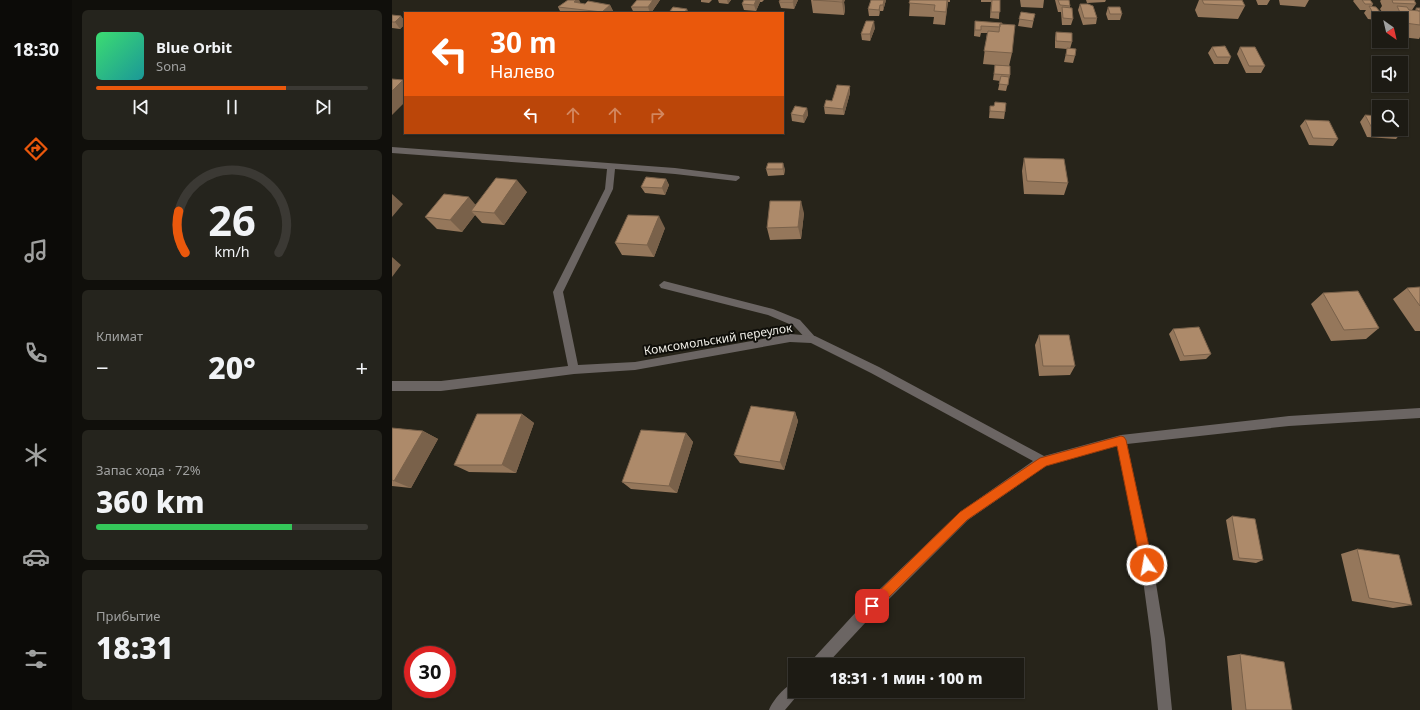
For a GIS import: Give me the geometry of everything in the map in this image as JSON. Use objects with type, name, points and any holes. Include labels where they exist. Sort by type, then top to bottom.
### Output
[{"type":"street","points":[[392,150],[736,178]]},
{"type":"street","points":[[574,370],[558,292],[609,189],[612,167]]},
{"type":"street","points":[[664,285],[770,312],[797,323],[812,339]]},
{"type":"street","name":"Комсомольский переулок","points":[[392,386],[441,386],[574,370],[634,366],[790,338],[812,339],[875,370],[1043,461]]},
{"type":"street","points":[[823,658],[861,617],[964,516],[1043,461],[1121,440],[1289,421],[1420,413]]},
{"type":"street","points":[[1121,440],[1147,565],[1158,639],[1165,710]]},
{"type":"street","points":[[776,710],[788,697]]},
{"type":"building","points":[[568,0],[576,0],[574,2],[585,4],[588,1],[610,5],[602,12],[558,7]]},
{"type":"building","points":[[637,0],[653,0],[648,7],[631,7]]},
{"type":"building","points":[[744,0],[756,0],[754,5],[742,4]]},
{"type":"building","points":[[780,0],[794,0],[793,2],[779,2]]},
{"type":"building","points":[[813,0],[843,0],[842,2]]},
{"type":"building","points":[[871,0],[884,0],[883,5],[880,5],[879,10],[868,9]]},
{"type":"building","points":[[910,0],[947,0],[946,12],[934,11],[935,5],[909,3]]},
{"type":"building","points":[[992,0],[1000,0],[1000,12],[991,12]]},
{"type":"building","points":[[1058,0],[1069,0],[1070,6],[1060,5]]},
{"type":"building","points":[[1202,0],[1242,0],[1245,6],[1204,4]]},
{"type":"building","points":[[1362,0],[1370,0],[1373,4],[1365,4]]},
{"type":"building","points":[[1392,0],[1414,0],[1416,4],[1393,3]]},
{"type":"building","points":[[1080,4],[1088,4],[1093,6],[1097,18],[1084,18]]},
{"type":"building","points":[[1369,6],[1376,7],[1380,12],[1372,12]]},
{"type":"building","points":[[1397,6],[1407,7],[1409,10],[1420,11],[1420,25],[1408,23],[1408,12],[1400,12]]},
{"type":"building","points":[[673,7],[687,9],[685,12],[670,11]]},
{"type":"building","points":[[1062,7],[1072,8],[1073,19],[1063,18]]},
{"type":"building","points":[[1108,7],[1120,7],[1122,14],[1110,14]]},
{"type":"building","points":[[1021,12],[1035,14],[1033,21],[1019,19]]},
{"type":"building","points":[[392,15],[401,16],[395,22],[392,22]]},
{"type":"building","points":[[866,21],[874,21],[870,34],[861,34]]},
{"type":"building","points":[[975,21],[1002,24],[1000,24],[1000,27],[981,26],[981,30],[975,30]]},
{"type":"building","points":[[1000,24],[1015,25],[1012,53],[984,51],[988,31],[999,32]]},
{"type":"building","points":[[1056,32],[1072,33],[1072,42],[1056,41]]},
{"type":"building","points":[[1225,46],[1231,57],[1217,57],[1212,47]]},
{"type":"building","points":[[1240,47],[1255,47],[1265,66],[1249,66]]},
{"type":"building","points":[[1067,48],[1076,49],[1075,56],[1066,55]]},
{"type":"building","points":[[995,65],[1010,66],[1010,75],[994,74]]},
{"type":"building","points":[[1001,76],[1009,77],[1008,85],[999,84]]},
{"type":"building","points":[[392,79],[403,80],[392,91]]},
{"type":"building","points":[[837,85],[850,86],[843,109],[824,107],[826,100],[832,101]]},
{"type":"building","points":[[995,102],[1006,103],[1005,112],[990,111],[990,106],[994,106]]},
{"type":"building","points":[[795,106],[807,108],[803,116],[791,114]]},
{"type":"building","points":[[1365,115],[1372,116],[1372,128]]},
{"type":"building","points":[[1305,120],[1329,121],[1338,139],[1313,138]]},
{"type":"building","points":[[1024,158],[1064,159],[1068,183],[1027,181]]},
{"type":"building","points":[[768,163],[783,163],[783,169],[766,169]]},
{"type":"building","points":[[646,177],[666,179],[662,188],[641,187]]},
{"type":"building","points":[[496,178],[517,180],[494,213],[471,211]]},
{"type":"building","points":[[444,194],[469,197],[450,220],[425,217]]},
{"type":"building","points":[[770,201],[801,201],[798,227],[767,228]]},
{"type":"building","points":[[628,215],[659,216],[647,245],[615,243]]},
{"type":"building","points":[[1420,287],[1420,306],[1407,288]]},
{"type":"building","points":[[1358,291],[1379,328],[1344,330],[1323,293]]},
{"type":"building","points":[[1199,327],[1211,354],[1184,356],[1173,329]]},
{"type":"building","points":[[1039,335],[1069,335],[1075,366],[1043,366]]},
{"type":"building","points":[[751,406],[795,412],[780,462],[734,455]]},
{"type":"building","points":[[477,414],[522,414],[502,465],[454,465]]},
{"type":"building","points":[[392,428],[423,431],[394,481],[392,480]]},
{"type":"building","points":[[641,430],[686,433],[669,486],[622,482]]},
{"type":"building","points":[[1232,516],[1255,519],[1263,560],[1239,558]]},
{"type":"building","points":[[1357,549],[1399,555],[1412,605],[1369,598]]},
{"type":"building","points":[[1240,654],[1284,662],[1292,710],[1246,710]]},
{"type":"route","points":[[872,606],[964,516],[1043,461],[1121,440],[1147,565]]}]
